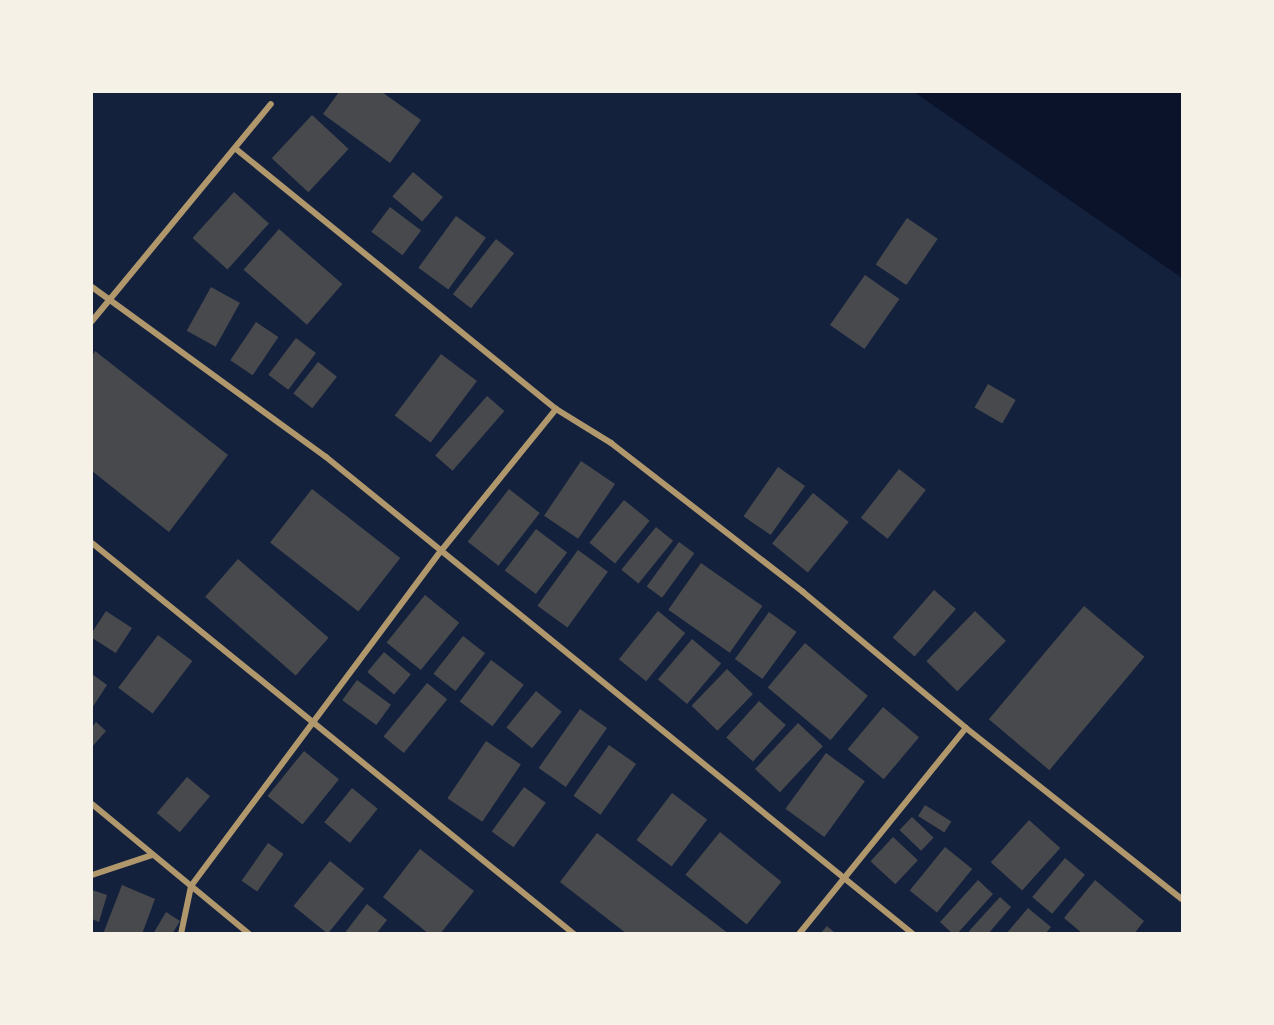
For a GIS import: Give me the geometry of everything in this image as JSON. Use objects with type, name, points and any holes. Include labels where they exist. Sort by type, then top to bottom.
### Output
[{"type":"street","points":[[92,321],[271,104]]},
{"type":"street","points":[[236,149],[556,409],[611,443],[803,592],[966,728],[1182,899]]},
{"type":"street","points":[[92,287],[326,457],[913,933]]},
{"type":"street","points":[[182,933],[191,886],[441,551],[556,409]]},
{"type":"street","points":[[92,543],[574,933]]},
{"type":"street","points":[[799,933],[966,728]]},
{"type":"street","points":[[92,804],[249,933]]},
{"type":"street","points":[[92,875],[152,855]]},
{"type":"water","points":[[914,92],[1182,92],[1182,278]]},
{"type":"building","points":[[339,92],[382,92],[421,120],[390,163],[323,114]]},
{"type":"building","points":[[312,115],[349,149],[308,192],[272,158]]},
{"type":"building","points":[[413,172],[443,197],[422,222],[392,197]]},
{"type":"building","points":[[234,192],[269,223],[227,270],[193,238]]},
{"type":"building","points":[[390,207],[421,230],[402,255],[371,232]]},
{"type":"building","points":[[456,216],[486,238],[448,290],[418,268]]},
{"type":"building","points":[[907,218],[938,239],[906,285],[876,264]]},
{"type":"building","points":[[279,229],[342,284],[307,325],[244,270]]},
{"type":"building","points":[[496,239],[514,253],[471,308],[453,294]]},
{"type":"building","points":[[865,275],[899,299],[864,349],[830,325]]},
{"type":"building","points":[[211,287],[240,303],[216,347],[187,331]]},
{"type":"building","points":[[256,322],[278,337],[253,375],[230,360]]},
{"type":"building","points":[[296,338],[316,353],[288,390],[268,375]]},
{"type":"building","points":[[95,351],[228,455],[169,532],[92,471],[92,356]]},
{"type":"building","points":[[441,354],[477,381],[431,443],[395,415]]},
{"type":"building","points":[[318,362],[337,377],[312,408],[293,394]]},
{"type":"building","points":[[988,384],[1016,400],[1002,423],[974,407]]},
{"type":"building","points":[[487,396],[504,411],[453,471],[435,456]]},
{"type":"building","points":[[581,461],[615,484],[578,539],[544,516]]},
{"type":"building","points":[[778,467],[805,486],[771,535],[744,516]]},
{"type":"building","points":[[899,469],[926,490],[888,539],[861,518]]},
{"type":"building","points":[[312,489],[400,558],[358,612],[270,543]]},
{"type":"building","points":[[509,489],[540,513],[498,566],[468,542]]},
{"type":"building","points":[[813,493],[849,522],[808,572],[772,544]]},
{"type":"building","points":[[624,500],[650,521],[615,564],[589,543]]},
{"type":"building","points":[[656,527],[673,541],[638,584],[621,570]]},
{"type":"building","points":[[536,529],[567,552],[536,594],[505,571]]},
{"type":"building","points":[[679,542],[694,553],[662,598],[647,586]]},
{"type":"building","points":[[578,550],[608,572],[567,628],[537,606]]},
{"type":"building","points":[[238,559],[329,638],[296,675],[205,597]]},
{"type":"building","points":[[701,563],[762,606],[730,653],[668,610]]},
{"type":"building","points":[[934,590],[956,609],[915,657],[893,638]]},
{"type":"building","points":[[425,595],[459,623],[421,670],[387,642]]},
{"type":"building","points":[[1084,606],[1145,657],[1049,770],[989,719]]},
{"type":"building","points":[[106,611],[132,628],[116,653],[92,638],[92,633]]},
{"type":"building","points":[[658,611],[685,633],[646,681],[619,659]]},
{"type":"building","points":[[975,611],[1006,641],[957,691],[926,661]]},
{"type":"building","points":[[769,612],[797,632],[762,679],[735,659]]},
{"type":"building","points":[[158,635],[192,661],[153,714],[118,688]]},
{"type":"building","points":[[463,636],[485,653],[456,691],[433,674]]},
{"type":"building","points":[[692,639],[721,663],[687,704],[658,680]]},
{"type":"building","points":[[805,643],[868,696],[831,740],[768,687]]},
{"type":"building","points":[[384,652],[411,674],[394,694],[367,672]]},
{"type":"building","points":[[491,660],[524,685],[492,726],[460,702]]},
{"type":"building","points":[[727,669],[753,694],[717,731],[692,706]]},
{"type":"building","points":[[92,674],[107,685],[92,708]]},
{"type":"building","points":[[357,680],[391,705],[376,725],[342,700]]},
{"type":"building","points":[[427,683],[447,699],[404,753],[384,737]]},
{"type":"building","points":[[536,691],[562,712],[532,748],[506,728]]},
{"type":"building","points":[[759,701],[786,725],[753,762],[726,737]]},
{"type":"building","points":[[883,707],[919,737],[884,779],[848,749]]},
{"type":"building","points":[[580,709],[607,728],[566,787],[539,768]]},
{"type":"building","points":[[96,722],[106,731],[92,747],[92,727]]},
{"type":"building","points":[[798,723],[823,746],[780,792],[755,769]]},
{"type":"building","points":[[486,741],[521,764],[482,822],[447,798]]},
{"type":"building","points":[[609,745],[636,764],[600,815],[573,796]]},
{"type":"building","points":[[304,751],[339,779],[302,824],[267,796]]},
{"type":"building","points":[[826,753],[865,781],[824,837],[785,809]]},
{"type":"building","points":[[187,777],[210,796],[180,832],[157,813]]},
{"type":"building","points":[[524,787],[546,803],[514,847],[492,831]]},
{"type":"building","points":[[352,788],[378,809],[350,843],[324,822]]},
{"type":"building","points":[[672,793],[707,819],[672,867],[636,840]]},
{"type":"building","points":[[925,805],[951,821],[944,832],[918,816]]},
{"type":"building","points":[[912,817],[934,838],[921,851],[899,830]]},
{"type":"building","points":[[1029,820],[1060,848],[1022,890],[991,862]]},
{"type":"building","points":[[720,832],[781,882],[747,924],[685,875]]},
{"type":"building","points":[[597,833],[729,934],[627,934],[560,882]]},
{"type":"building","points":[[893,837],[918,860],[895,884],[870,861]]},
{"type":"building","points":[[268,843],[284,854],[257,892],[242,881]]},
{"type":"building","points":[[945,847],[972,869],[937,913],[910,891]]},
{"type":"building","points":[[420,849],[474,891],[440,934],[429,934],[383,897]]},
{"type":"building","points":[[1065,858],[1085,875],[1052,914],[1032,897]]},
{"type":"building","points":[[330,861],[364,889],[328,934],[293,906]]},
{"type":"building","points":[[978,880],[993,894],[957,934],[953,934],[940,922]]},
{"type":"building","points":[[1095,880],[1144,921],[1134,934],[1083,934],[1064,918]]},
{"type":"building","points":[[122,885],[155,899],[142,934],[103,934]]},
{"type":"building","points":[[92,890],[107,895],[99,922],[92,919]]},
{"type":"building","points":[[1000,897],[1011,907],[988,934],[971,934],[969,931]]},
{"type":"building","points":[[367,904],[387,920],[376,934],[344,934]]},
{"type":"building","points":[[1028,908],[1051,927],[1045,934],[1006,934]]},
{"type":"building","points":[[166,912],[180,921],[172,934],[153,934]]},
{"type":"building","points":[[827,926],[836,934],[820,934]]}]
